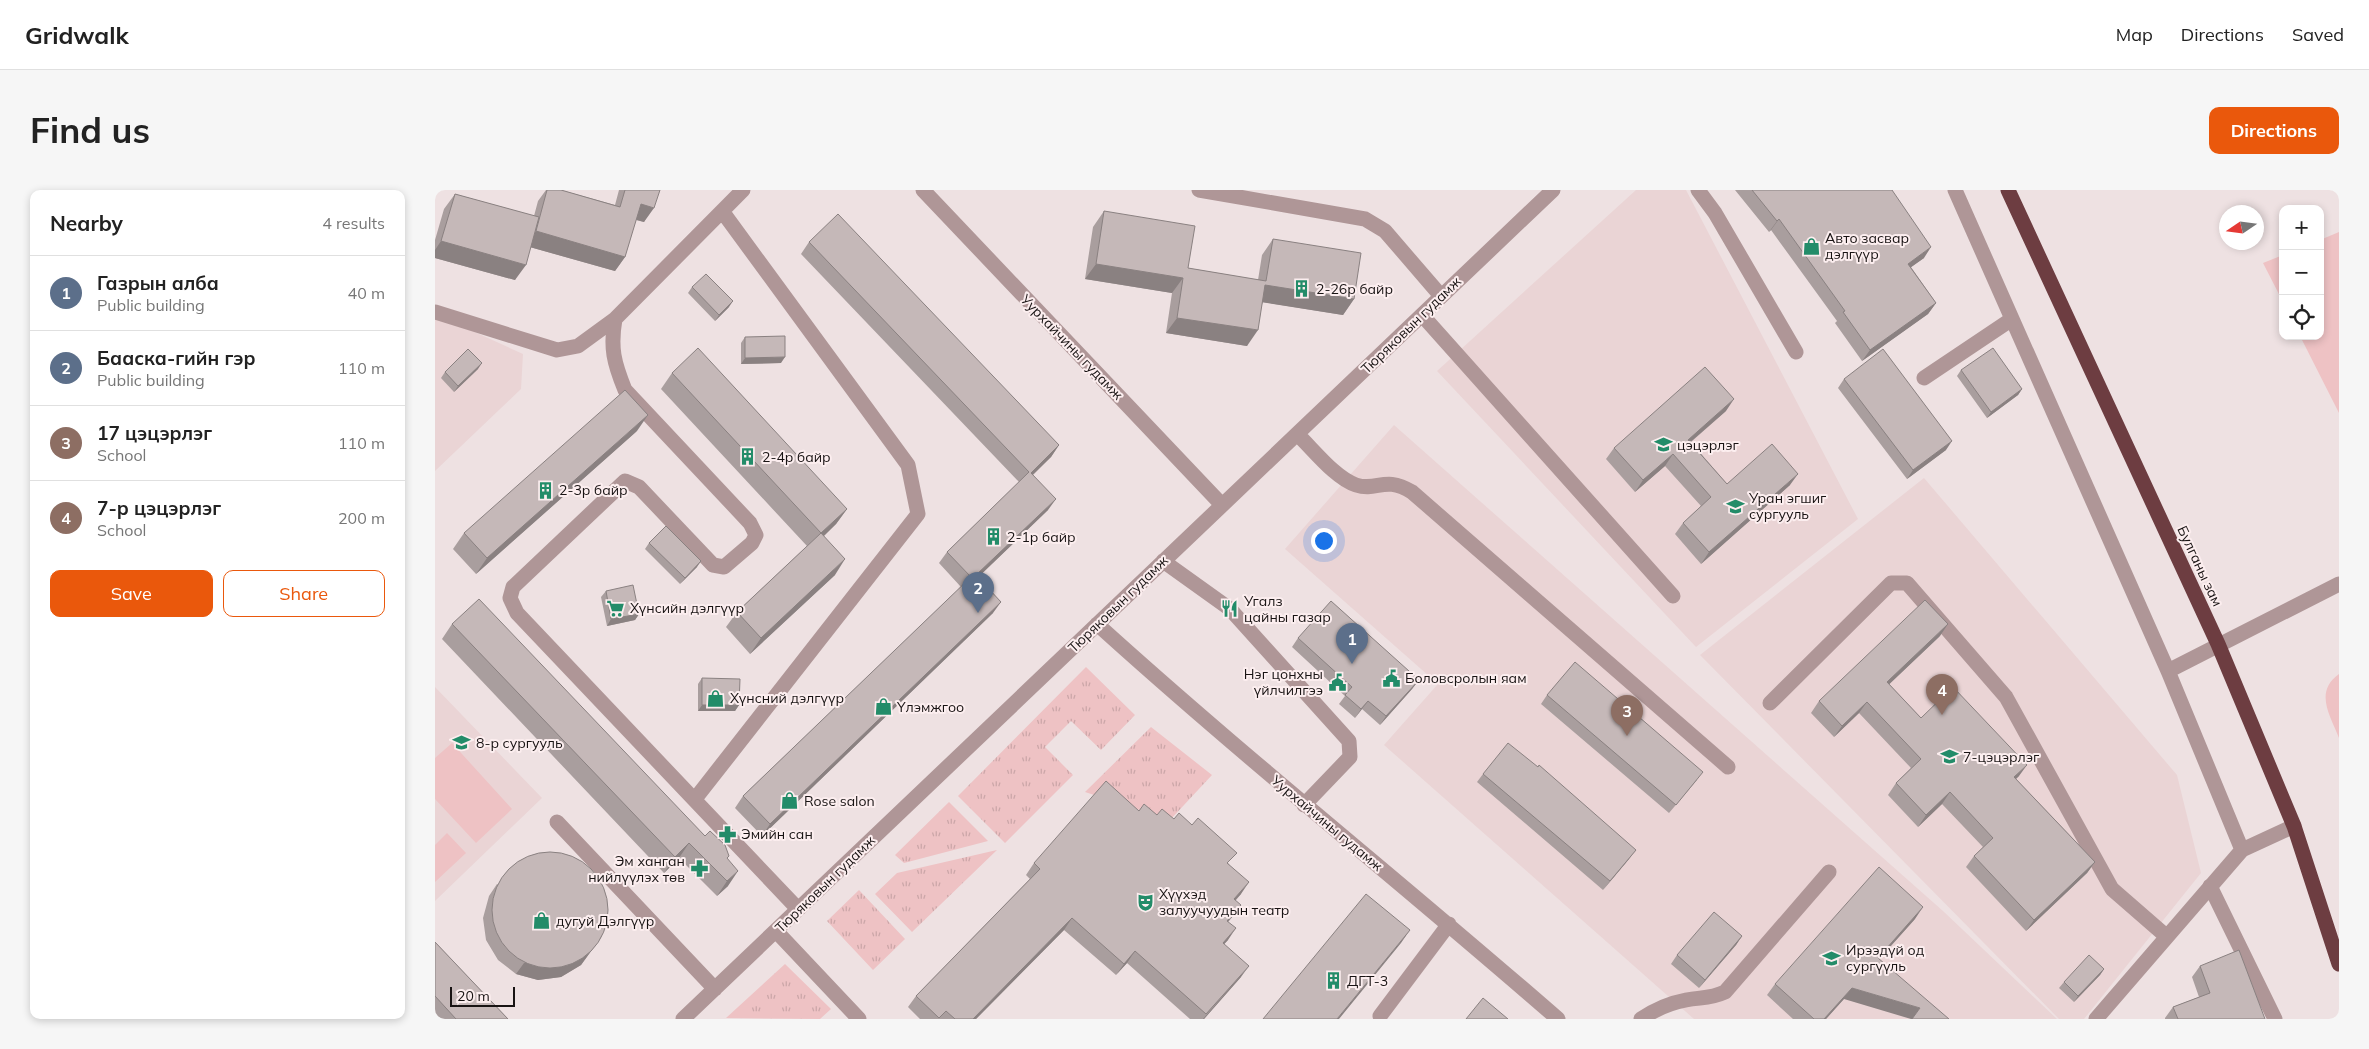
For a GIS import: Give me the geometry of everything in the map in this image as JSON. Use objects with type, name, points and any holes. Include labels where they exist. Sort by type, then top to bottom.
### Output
[{"type":"highway","name":"Булганы зам","points":[[2008,190],[2218,644],[2294,826],[2339,964]]},
{"type":"street","points":[[435,312],[557,350],[578,346],[615,319],[743,190]]},
{"type":"street","name":"Уурхайчины гудамж","points":[[923,190],[1222,505]]},
{"type":"street","points":[[1199,190],[1365,219],[1385,231],[1441,296]]},
{"type":"street","name":"Тюряковын гудамж","points":[[683,1019],[1553,190]]},
{"type":"street","points":[[1698,190],[1715,213],[1796,352]]},
{"type":"street","points":[[1955,190],[2168,670],[2242,850]]},
{"type":"street","points":[[695,799],[918,514],[908,464],[723,211]]},
{"type":"street","points":[[1422,315],[1673,596]]},
{"type":"street","points":[[615,319],[611,340],[615,365],[625,390],[750,523],[755,535],[752,543],[724,567],[713,565],[639,487],[625,481],[513,587],[510,598],[517,613],[798,909]]},
{"type":"street","points":[[1924,378],[2012,319]]},
{"type":"street","points":[[1297,434],[1343,478],[1356,485],[1367,487],[1392,483],[1412,492],[1728,767]]},
{"type":"street","points":[[1163,561],[1230,609],[1349,741],[1350,757],[1304,805]]},
{"type":"street","points":[[1770,703],[1891,583],[1907,583],[2006,696],[2112,889],[2166,936]]},
{"type":"street","points":[[2168,670],[2339,584]]},
{"type":"street","name":"Уурхайчины гудамж","points":[[1097,624],[1173,693],[1304,805],[1449,924],[1558,1019]]},
{"type":"street","points":[[557,822],[715,989]]},
{"type":"street","points":[[2096,1019],[2242,850],[2294,826]]},
{"type":"street","points":[[1641,1019],[1651,1011],[1684,1000],[1712,998],[1725,992],[1829,872]]},
{"type":"street","points":[[2210,886],[2275,1019]]},
{"type":"street","points":[[1380,1016],[1449,924]]},
{"type":"street","points":[[776,931],[859,1019]]},
{"type":"shaded area","name":"цэцэрлэг","points":[[1636,190],[1686,190],[1858,519],[1696,647],[1437,371]]},
{"type":"shaded area","points":[[435,314],[523,354],[521,389],[435,471]]},
{"type":"shaded area","points":[[1394,425],[1943,911],[2057,1019],[1694,1019],[1384,745],[1438,684],[1285,549]]},
{"type":"shaded area","points":[[1924,478],[2177,775],[2201,873],[2084,1019],[2059,1019],[1700,655]]},
{"type":"shaded area","name":"8-р сургууль","points":[[435,687],[542,798],[435,901]]},
{"type":"green space","points":[[2339,232],[2339,413],[2302,340],[2324,340],[2324,238]]},
{"type":"green space","points":[[2279,257],[2279,294],[2263,263]]},
{"type":"green space","points":[[1086,667],[1135,715],[1101,750],[1071,721],[1045,747],[1073,775],[1005,843],[958,796]]},
{"type":"green space","points":[[2339,674],[2339,738],[2328,712],[2326,696],[2327,688],[2331,681]]},
{"type":"green space","points":[[1151,727],[1212,775],[1170,820],[1085,792]]},
{"type":"green space","points":[[452,743],[512,809],[476,843],[435,799],[435,758]]},
{"type":"green space","points":[[949,802],[988,841],[904,863],[895,855]]},
{"type":"green space","points":[[447,833],[466,853],[435,882],[435,845]]},
{"type":"green space","points":[[997,850],[912,932],[875,894],[897,873]]},
{"type":"green space","points":[[859,890],[905,939],[873,970],[827,921]]},
{"type":"green space","points":[[785,964],[831,1009],[820,1019],[726,1018]]},
{"type":"building","points":[[547,190],[561,190],[620,207],[625,190],[660,190],[654,208],[641,204],[625,257],[536,231]]},
{"type":"building","points":[[1752,190],[1892,190],[1931,247],[1908,264],[1936,303],[1870,350],[1843,312],[1845,311],[1779,219],[1777,221]]},
{"type":"building","points":[[455,194],[539,217],[526,265],[441,241]]},
{"type":"building","name":"2-26р байр","points":[[1104,211],[1195,226],[1188,268],[1266,281],[1273,239],[1361,253],[1354,299],[1265,285],[1258,330],[1177,318],[1183,278],[1096,264]]},
{"type":"building","name":"2-1р байр","points":[[838,214],[1059,445],[1031,473],[1056,499],[976,575],[1001,602],[770,824],[743,796],[971,577],[947,552],[1029,472],[809,242]]},
{"type":"building","points":[[706,274],[733,301],[719,315],[692,287]]},
{"type":"building","points":[[785,336],[785,357],[745,358],[745,337]]},
{"type":"building","points":[[698,348],[847,509],[821,533],[672,373]]},
{"type":"building","points":[[1993,348],[2022,389],[1991,412],[1961,370]]},
{"type":"building","points":[[468,349],[482,363],[458,386],[445,372]]},
{"type":"building","points":[[1883,349],[1952,441],[1913,470],[1844,379]]},
{"type":"building","points":[[1705,367],[1734,399],[1688,440],[1727,484],[1772,444],[1798,474],[1709,552],[1683,523],[1711,497],[1673,454],[1643,480],[1614,448]]},
{"type":"building","name":"2-3р байр","points":[[625,390],[648,415],[487,558],[464,533]]},
{"type":"building","points":[[666,526],[701,561],[685,578],[649,543]]},
{"type":"building","points":[[821,533],[845,559],[761,638],[737,612]]},
{"type":"building","points":[[633,585],[639,614],[611,619],[606,591]]},
{"type":"building","points":[[479,599],[705,836],[710,831],[725,845],[729,856],[727,858],[738,871],[727,881],[689,843],[675,857],[452,624]]},
{"type":"building","points":[[1925,600],[1948,624],[1887,682],[1921,718],[1953,687],[2027,765],[2014,777],[2095,862],[2034,920],[1974,856],[1993,838],[1950,792],[1926,815],[1896,783],[1921,759],[1867,702],[1842,726],[1819,701]]},
{"type":"building","points":[[1331,601],[1419,680],[1386,716],[1368,701],[1361,709],[1345,695],[1352,687],[1298,638]]},
{"type":"building","points":[[1575,662],[1703,772],[1676,805],[1547,695]]},
{"type":"building","name":"Хүнсний дэлгүүр","points":[[702,678],[740,679],[739,705],[702,705]]},
{"type":"building","points":[[1508,743],[1538,767],[1539,765],[1636,850],[1610,881],[1483,774]]},
{"type":"building","name":"Хүүхэд залуучуудын театр","points":[[1106,781],[1139,811],[1144,804],[1157,815],[1162,809],[1174,819],[1179,813],[1192,825],[1198,818],[1237,853],[1227,863],[1249,882],[1234,899],[1241,905],[1227,921],[1236,928],[1223,943],[1249,966],[1206,1014],[1135,951],[1124,964],[1072,918],[973,1019],[955,1019],[946,1011],[939,1018],[916,996],[1040,869],[1034,863]]},
{"type":"building","name":"дугуй Дэлгүүр","points":[[550,852],[572,857],[591,869],[603,888],[608,910],[603,932],[591,951],[572,963],[550,968],[528,963],[509,951],[497,932],[492,910],[497,888],[509,869],[528,857]]},
{"type":"building","points":[[1879,867],[1923,907],[1878,958],[1949,1019],[1912,1019],[1920,1008],[1852,988],[1824,1019],[1814,1019],[1775,984]]},
{"type":"building","name":"ДГТ-3","points":[[1366,894],[1410,930],[1337,1019],[1263,1019]]},
{"type":"building","points":[[1714,912],[1742,936],[1705,980],[1677,955]]},
{"type":"building","points":[[435,942],[508,1019],[456,1019],[435,996]]},
{"type":"building","points":[[2239,950],[2265,1019],[2178,1019],[2173,1007],[2210,993],[2200,966]]},
{"type":"building","points":[[2089,955],[2104,969],[2078,996],[2064,982]]},
{"type":"building","points":[[1483,998],[1508,1019],[1466,1019]]},
{"type":"place","name":"Авто засвар дэлгүүр","points":[[1811,246]]},
{"type":"place","name":"2-26р байр","points":[[1302,289]]},
{"type":"place","name":"цэцэрлэг","points":[[1663,445]]},
{"type":"place","name":"2-4р байр","points":[[748,457]]},
{"type":"place","name":"2-3р байр","points":[[545,490]]},
{"type":"place","name":"Уран эгшиг сургууль","points":[[1735,506]]},
{"type":"place","name":"2-1р байр","points":[[993,537]]},
{"type":"place","name":"Хүнсийн дэлгүүр","points":[[616,608]]},
{"type":"place","name":"Угалз цайны газар","points":[[1230,609]]},
{"type":"place","name":"Бааска-гийн гэр","points":[[978,613]]},
{"type":"place","name":"Газрын алба","points":[[1352,664]]},
{"type":"place","name":"Боловсролын яам","points":[[1391,678]]},
{"type":"place","name":"Нэг цонхны үйлчилгээ","points":[[1337,682]]},
{"type":"place","name":"Хүнсний дэлгүүр","points":[[716,698]]},
{"type":"place","name":"Үлэмжгоо","points":[[883,707]]},
{"type":"place","name":"7-р цэцэрлэг","points":[[1942,715]]},
{"type":"place","name":"17 цэцэрлэг","points":[[1627,736]]},
{"type":"place","name":"8-р сургууль","points":[[462,743]]},
{"type":"place","name":"7-цэцэрлэг","points":[[1949,757]]},
{"type":"place","name":"Rose salon","points":[[790,801]]},
{"type":"place","name":"Эмийн сан","points":[[727,834]]},
{"type":"place","name":"Эм ханган нийлүүлэх төв","points":[[699,869]]},
{"type":"place","name":"Хүүхэд залуучуудын театр","points":[[1145,902]]},
{"type":"place","name":"дугуй Дэлгүүр","points":[[542,921]]},
{"type":"place","name":"Ирээдүй од сургүүль","points":[[1832,958]]},
{"type":"place","name":"ДГТ-3","points":[[1333,981]]}]
